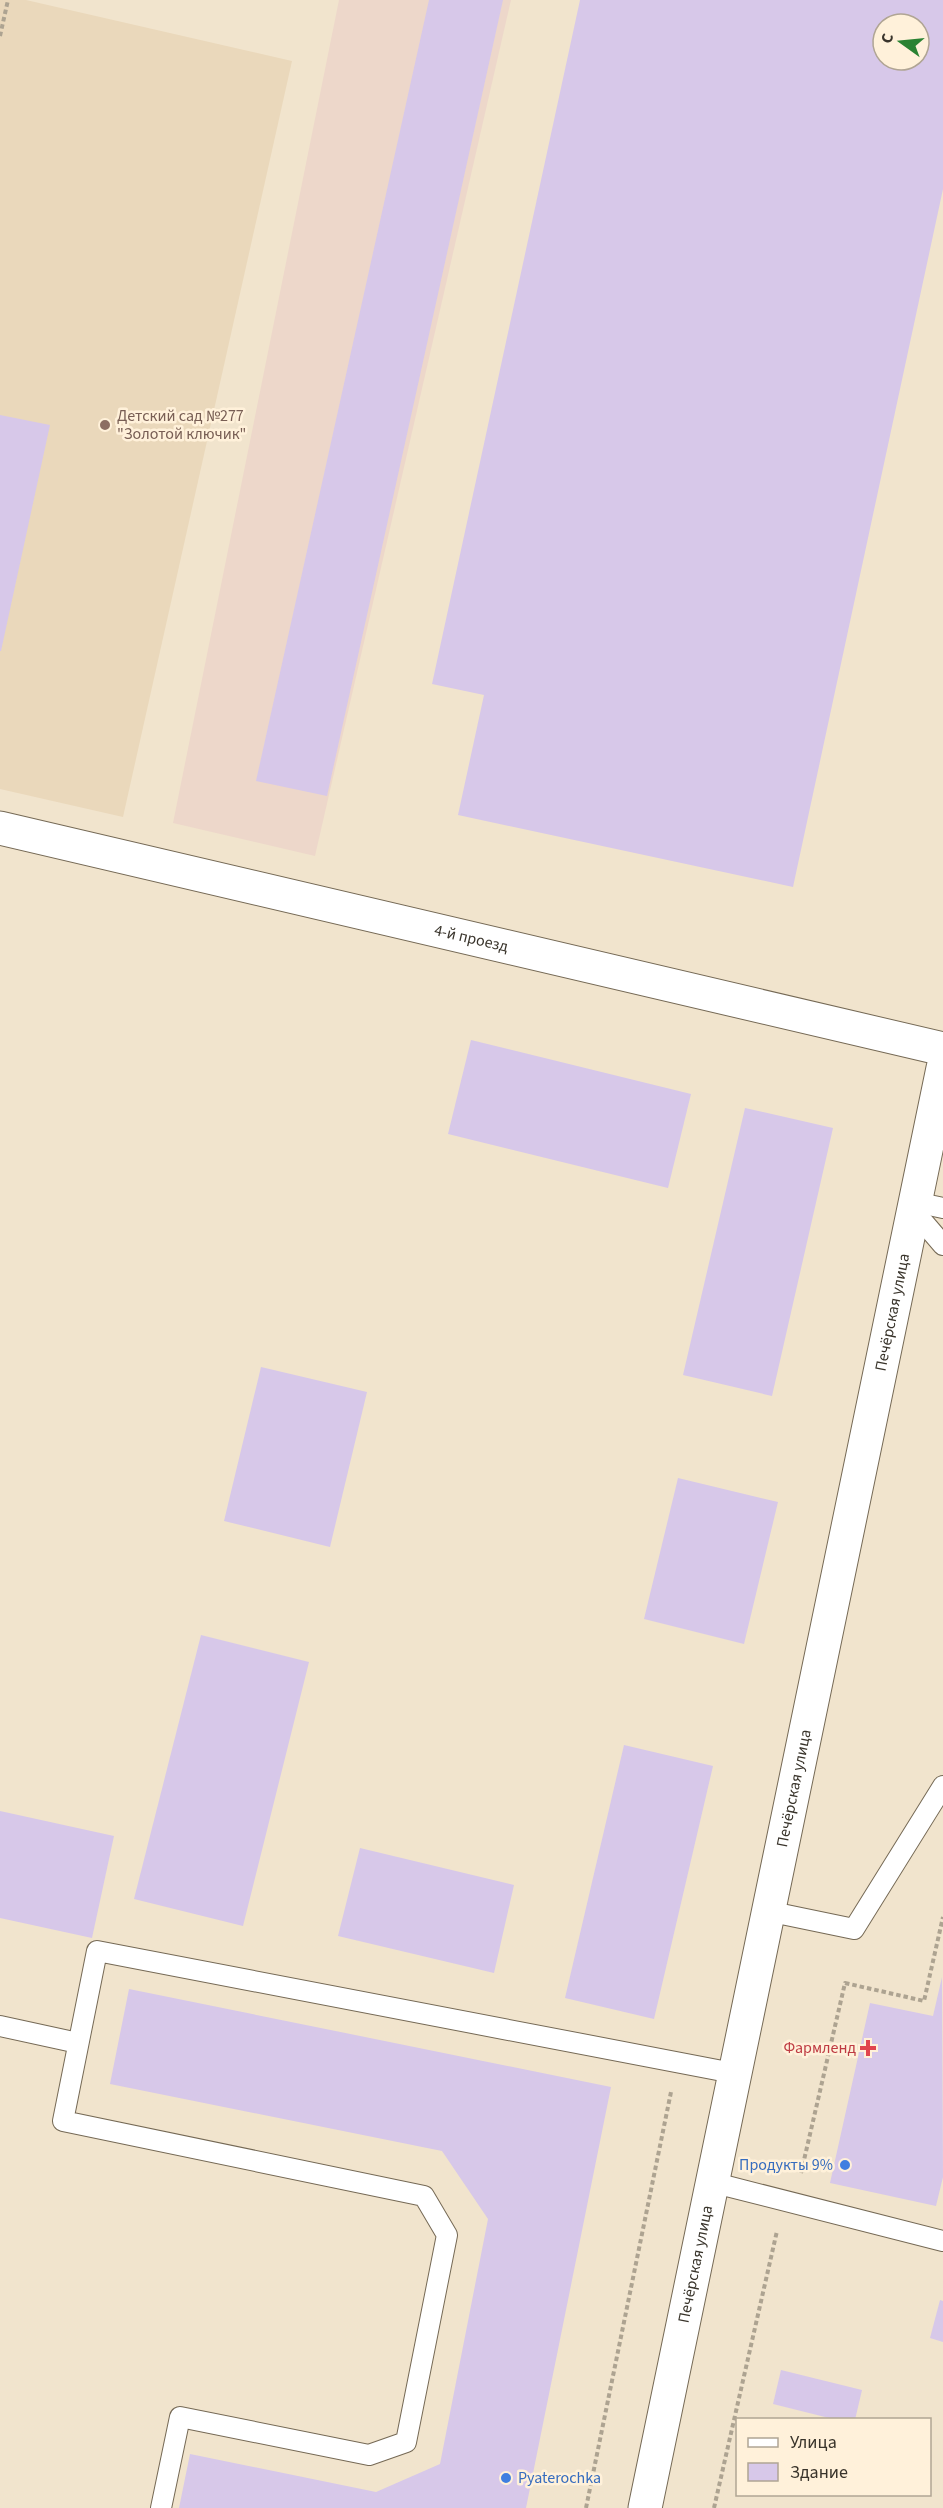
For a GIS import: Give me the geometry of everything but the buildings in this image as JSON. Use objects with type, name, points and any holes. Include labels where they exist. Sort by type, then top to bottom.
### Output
[{"type":"street","name":"4-й проезд","points":[[0,828],[943,1049]]},
{"type":"street","name":"Печёрская улица","points":[[645,2508],[767,1911],[924,1207],[943,1068]]},
{"type":"lane","points":[[924,1207],[943,1245]]},
{"type":"lane","points":[[767,1911],[854,1929],[943,1786]]},
{"type":"lane","points":[[160,2508],[180,2417],[369,2455],[406,2442],[447,2235],[424,2196],[63,2121],[97,1951],[733,2073]]},
{"type":"lane","points":[[0,2026],[78,2043]]},
{"type":"lane","points":[[711,2182],[943,2241]]},
{"type":"path","points":[[0,36],[8,0]]},
{"type":"path","points":[[736,2418],[844,1983],[924,2001],[943,1917]]},
{"type":"path","points":[[586,2508],[677,2062]]},
{"type":"path","points":[[714,2508],[736,2418]]},
{"type":"shaded area","name":"Детский сад №277 \"Золотой ключик\"","points":[[0,0],[26,0],[292,61],[123,817],[0,789]]},
{"type":"shaded area","points":[[339,0],[511,0],[315,856],[173,823]]},
{"type":"place","name":"Детский сад №277 \"Золотой ключик\"","points":[[105,425]]},
{"type":"place","name":"Фармленд","points":[[868,2048]]},
{"type":"place","name":"Продукты 9%","points":[[845,2165]]},
{"type":"place","name":"Pyaterochka","points":[[506,2478]]}]
